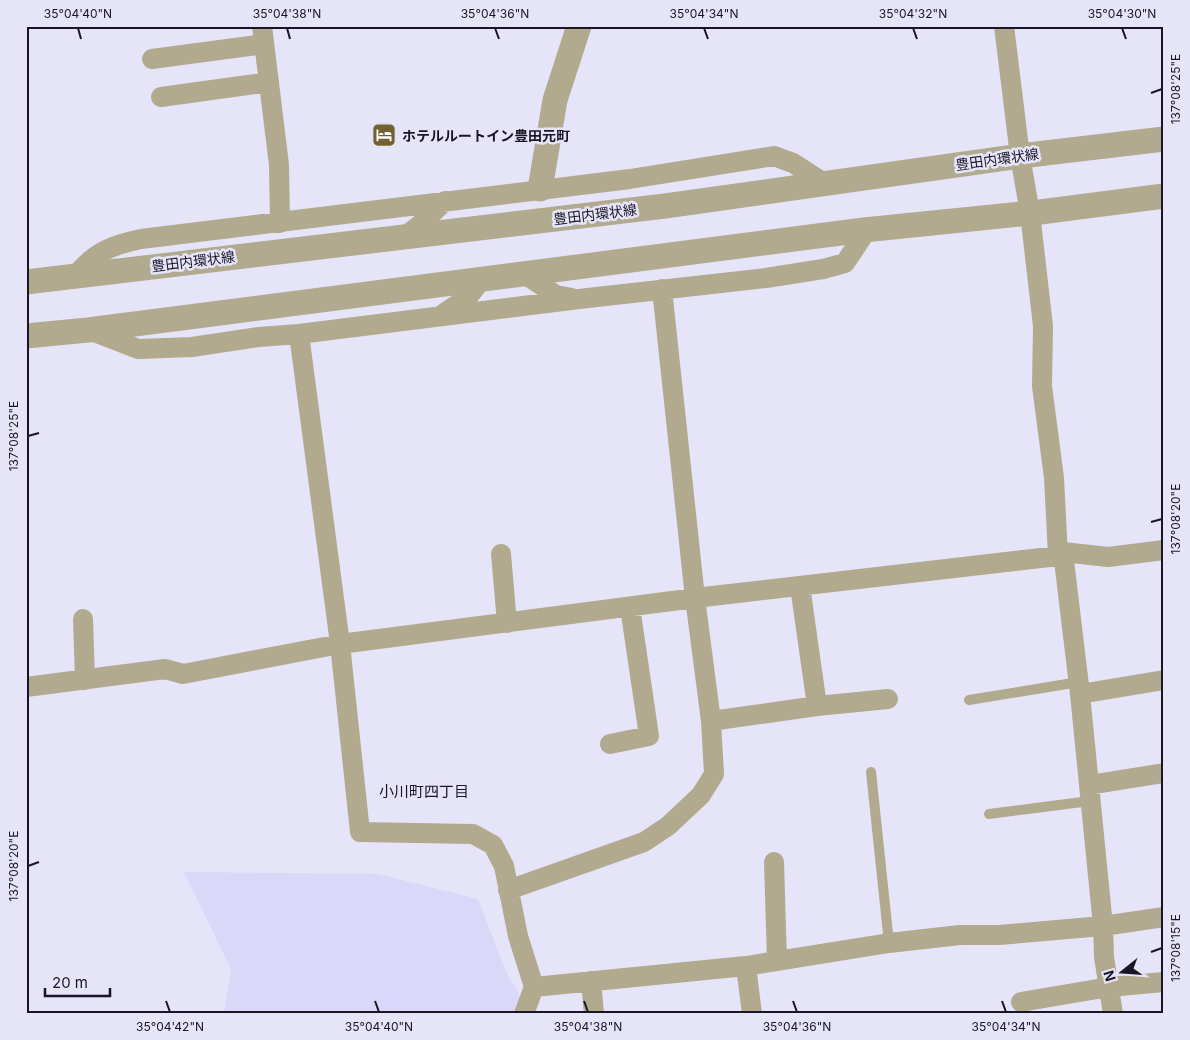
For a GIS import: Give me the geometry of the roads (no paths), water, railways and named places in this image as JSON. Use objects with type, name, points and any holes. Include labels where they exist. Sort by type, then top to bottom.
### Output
[{"type":"street","points":[[540,189],[555,100],[580,26]]},
{"type":"street","points":[[1004,26],[1020,156],[1030,213],[1043,326],[1042,386],[1054,478],[1060,554],[1080,688],[1103,926],[1104,957],[1113,1014]]},
{"type":"street","points":[[152,59],[263,35],[279,165],[280,223]]},
{"type":"street","points":[[161,97],[269,82]]},
{"type":"street","name":"豊田内環状線","points":[[26,282],[666,206],[1020,156],[1164,139]]},
{"type":"street","points":[[76,276],[88,261],[118,244],[141,239],[630,179],[774,156],[793,163],[824,183]]},
{"type":"street","points":[[26,336],[88,330],[864,230],[1030,213],[1164,196]]},
{"type":"street","points":[[404,237],[446,201]]},
{"type":"street","points":[[88,330],[138,349],[192,347],[259,337],[299,334],[766,278],[823,269],[845,262],[858,245],[864,230]]},
{"type":"street","points":[[524,274],[556,295],[579,299]]},
{"type":"street","points":[[440,316],[468,297],[482,279]]},
{"type":"street","points":[[508,890],[644,842],[668,826],[701,795],[714,774],[712,721],[695,598],[662,290]]},
{"type":"street","points":[[299,334],[340,644],[360,832],[473,834],[493,845],[504,866],[518,936],[534,987],[524,1014]]},
{"type":"street","points":[[26,687],[165,669],[182,674],[340,644],[695,598],[1060,554],[1108,557],[1164,550]]},
{"type":"street","points":[[501,554],[507,623]]},
{"type":"street","points":[[800,586],[817,706]]},
{"type":"street","points":[[610,744],[649,736],[630,607]]},
{"type":"street","points":[[83,618],[85,680]]},
{"type":"street","points":[[1080,688],[1164,680]]},
{"type":"street","points":[[712,721],[817,706],[888,699]]},
{"type":"street","points":[[1089,793],[1164,773]]},
{"type":"street","points":[[774,862],[777,961]]},
{"type":"street","points":[[534,987],[746,966],[889,943],[960,935],[999,935],[1103,926],[1164,917]]},
{"type":"street","points":[[746,966],[752,1014]]},
{"type":"street","points":[[591,981],[594,1014]]},
{"type":"street","points":[[1021,1002],[1109,987],[1164,982]]},
{"type":"lane","points":[[969,700],[1080,688]]},
{"type":"lane","points":[[871,772],[889,943]]},
{"type":"lane","points":[[989,814],[1089,793]]},
{"type":"place","name":"ホテルルートイン豊田元町","points":[[384,135]]},
{"type":"district","name":"小川町四丁目","points":[[424,791]]}]
